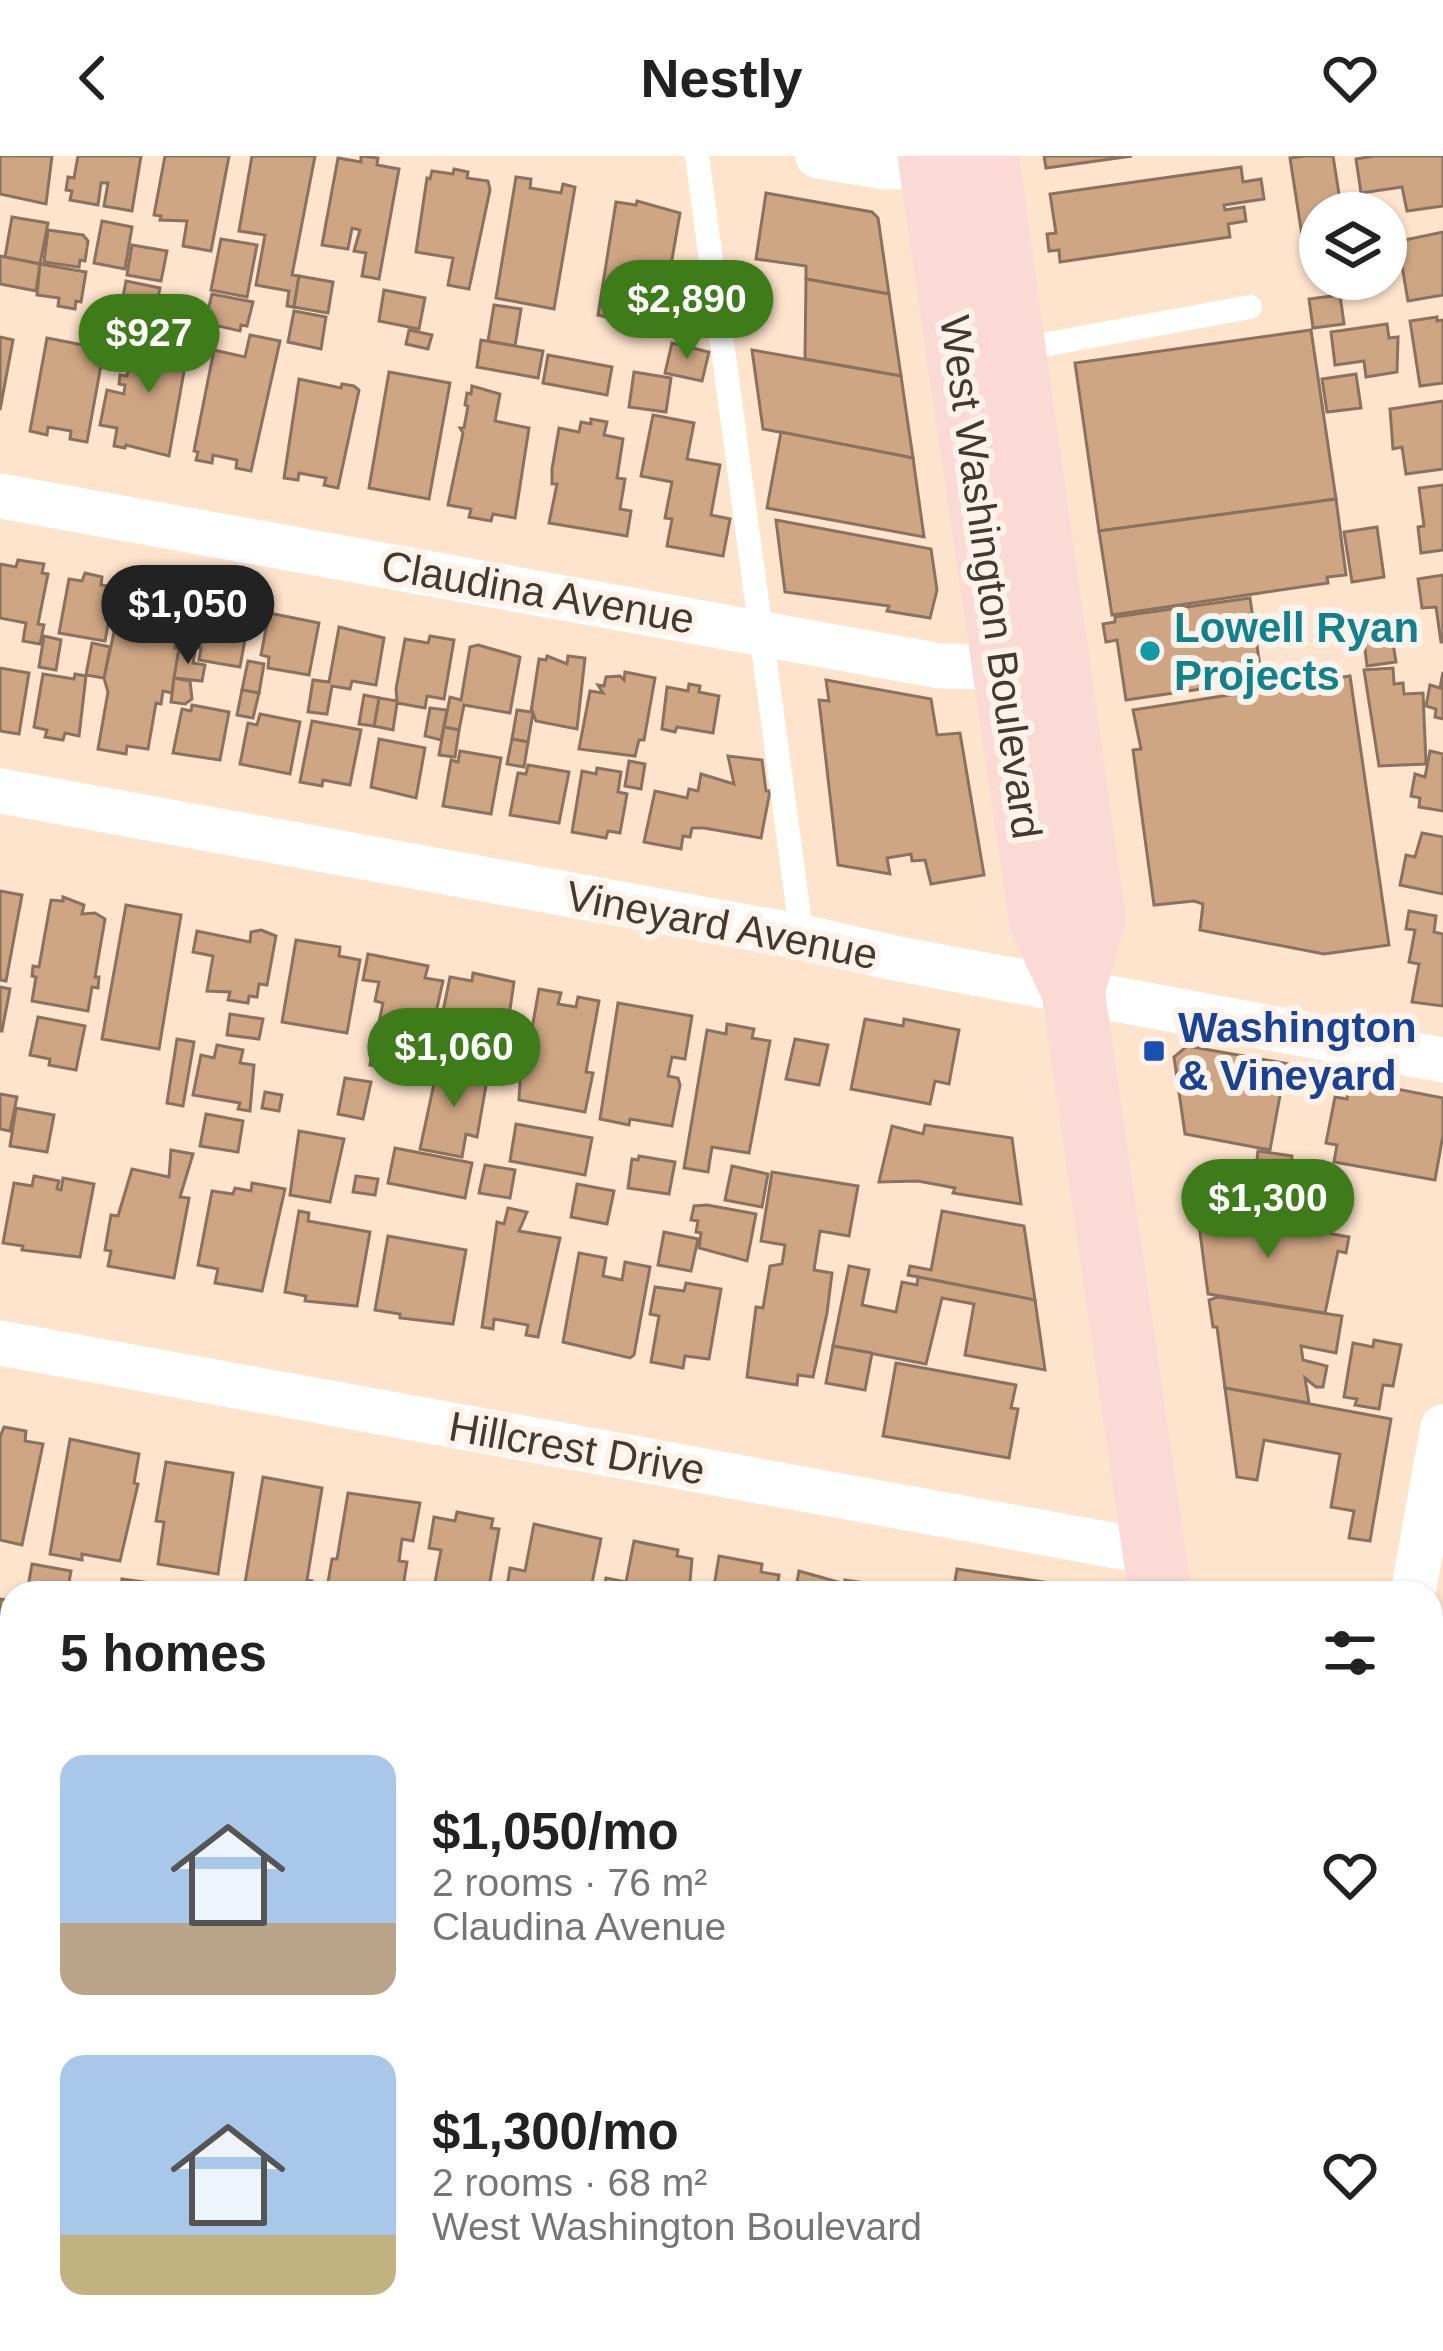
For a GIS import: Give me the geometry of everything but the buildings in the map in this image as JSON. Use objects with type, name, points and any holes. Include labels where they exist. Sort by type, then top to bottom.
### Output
[{"type":"main road","name":"West Washington Boulevard","points":[[959,161],[1014,350],[1094,919],[1073,991]]},
{"type":"main road","name":"West Washington Boulevard","points":[[959,161],[1005,667],[1041,923],[1073,991],[1158,1573]]},
{"type":"street","points":[[818,156],[885,167],[959,161]]},
{"type":"street","name":"Claudina Avenue","points":[[0,496],[940,666],[1005,667]]},
{"type":"street","name":"Vineyard Avenue","points":[[0,791],[1443,1060]]},
{"type":"street","name":"Hillcrest Drive","points":[[0,1343],[1158,1573]]},
{"type":"street","points":[[1415,1581],[1443,1427]]},
{"type":"lane","points":[[697,156],[802,938]]},
{"type":"lane","points":[[1014,350],[1250,307]]},
{"type":"place","name":"Lowell Ryan Projects","points":[[1150,651]]},
{"type":"place","name":"Washington & Vineyard","points":[[1154,1051]]}]
